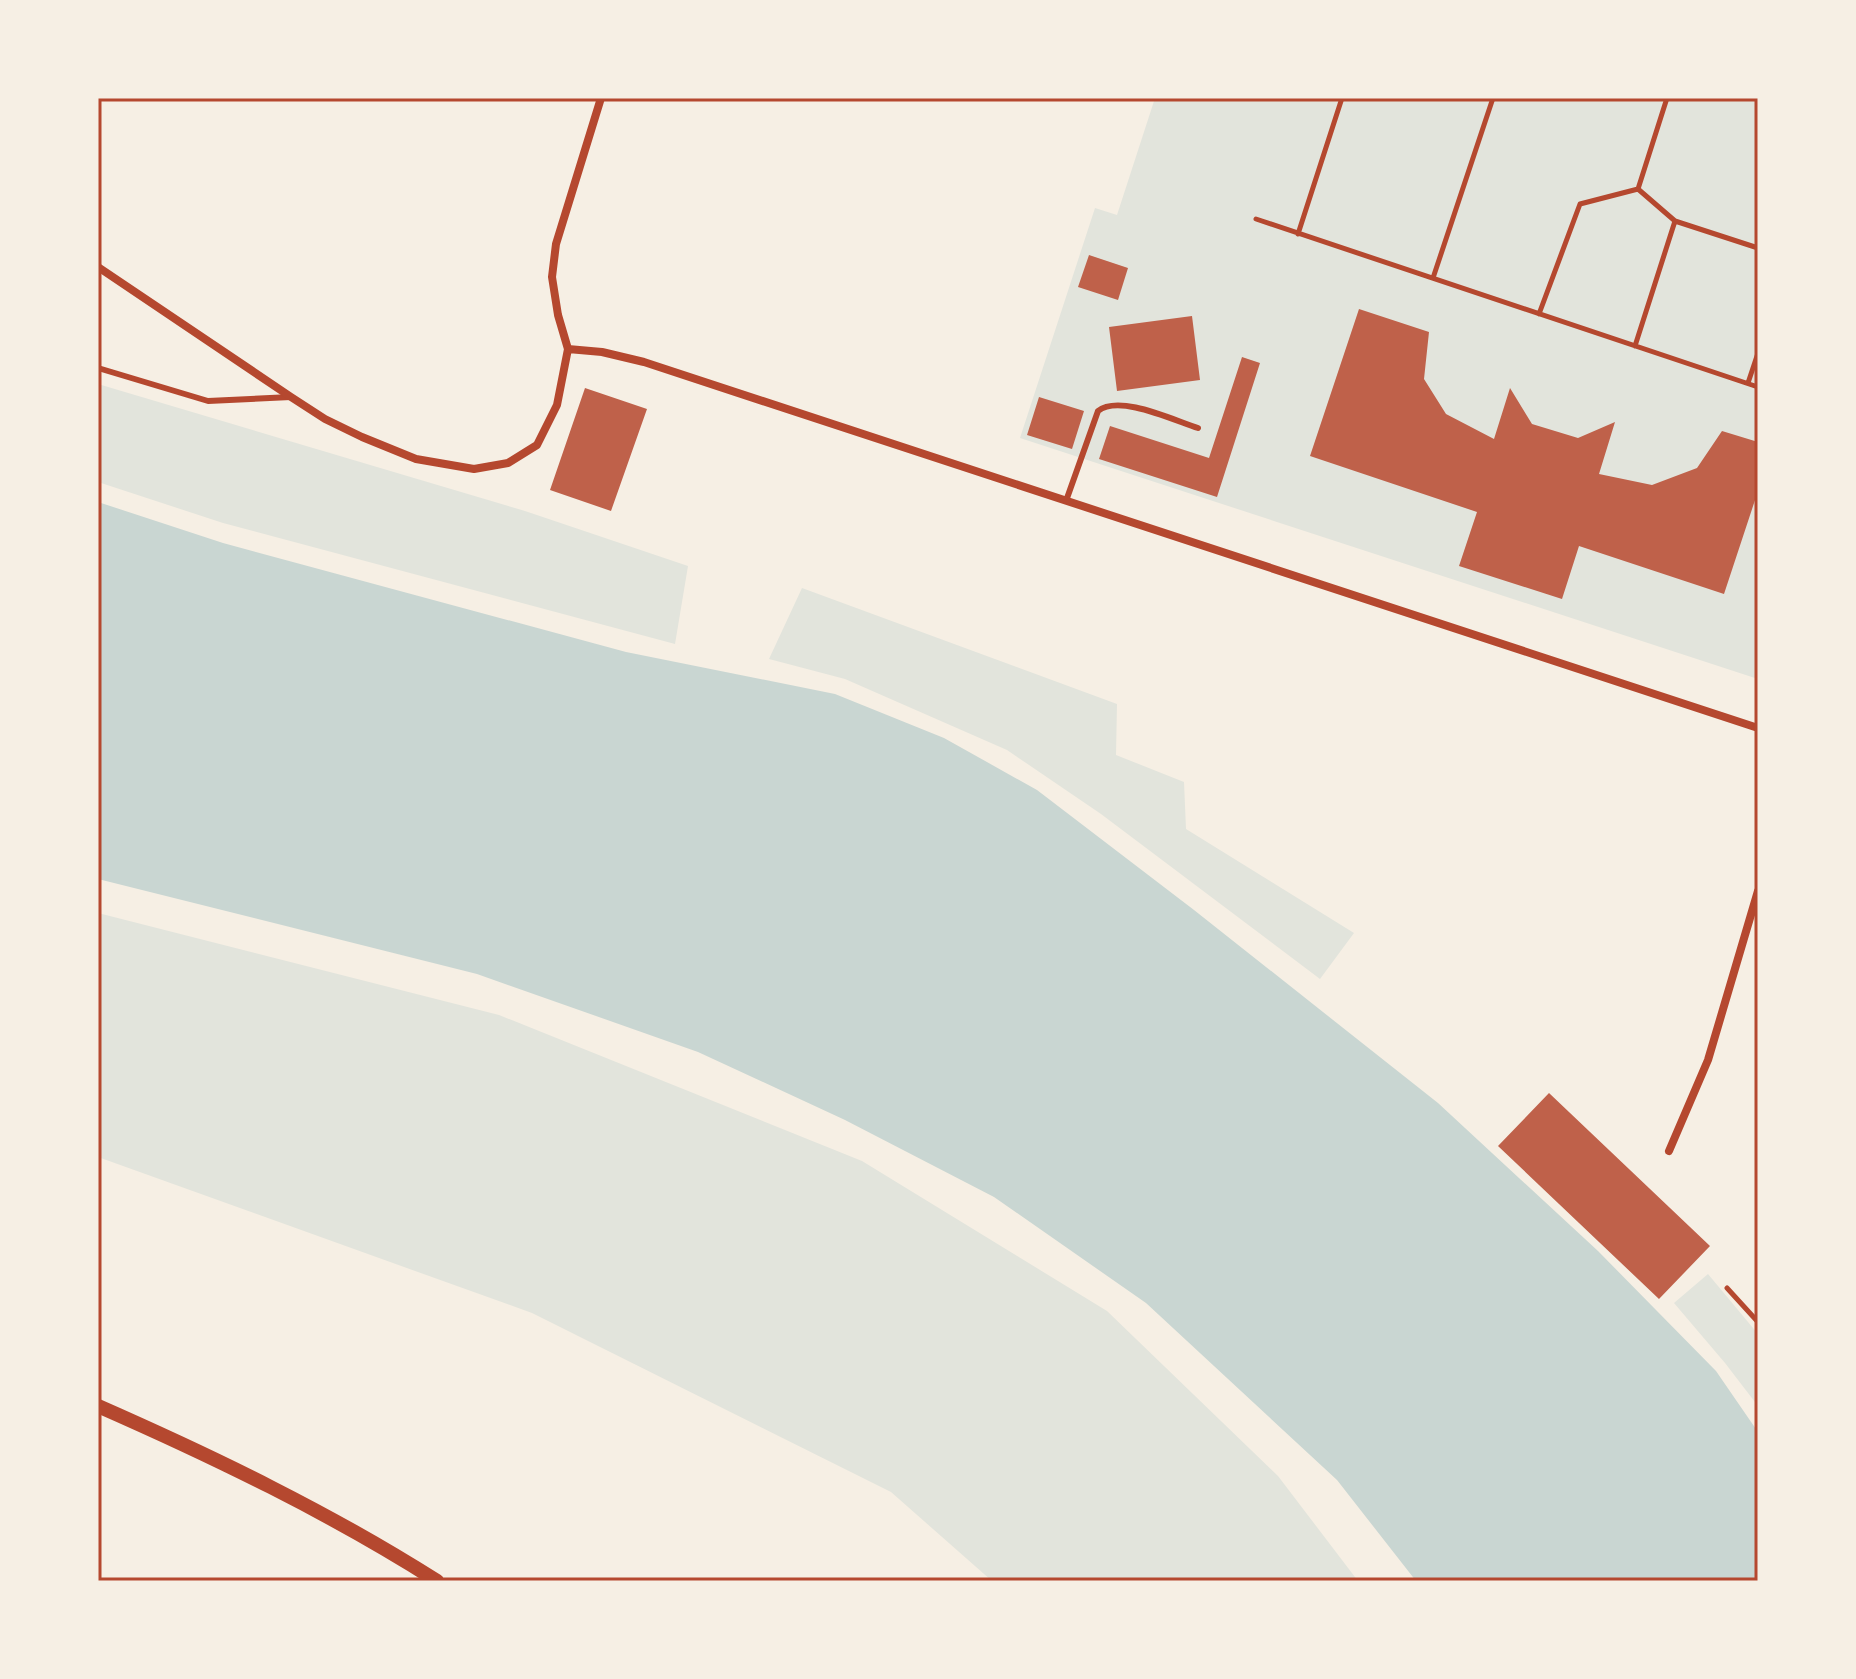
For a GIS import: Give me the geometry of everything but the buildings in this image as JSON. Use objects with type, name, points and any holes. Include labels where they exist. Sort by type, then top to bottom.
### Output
[{"type":"street","points":[[98,267],[325,419],[416,459],[474,469],[508,463],[537,445],[557,405],[568,349],[552,277],[556,244],[601,98]]},
{"type":"street","points":[[568,349],[602,352],[644,362],[1758,728]]},
{"type":"street","points":[[1669,1151],[1708,1060],[1758,891]]},
{"type":"street","points":[[98,1406],[186,1445],[299,1502],[437,1581]]},
{"type":"lane","points":[[98,368],[208,401],[291,397]]},
{"type":"lane","points":[[1066,501],[1098,411],[1106,404],[1120,404],[1198,428]]},
{"type":"path","points":[[1298,234],[1342,98]]},
{"type":"path","points":[[1433,278],[1493,98]]},
{"type":"path","points":[[1638,189],[1667,98]]},
{"type":"path","points":[[1539,314],[1580,204],[1638,189]]},
{"type":"path","points":[[1638,189],[1675,221],[1758,248]]},
{"type":"path","points":[[1256,219],[1758,387]]},
{"type":"path","points":[[1635,346],[1675,221]]},
{"type":"path","points":[[1748,383],[1758,353]]},
{"type":"path","points":[[1727,1288],[1758,1322]]},
{"type":"shaded area","points":[[1155,98],[1758,98],[1758,679],[1020,438],[1095,208],[1117,215]]},
{"type":"shaded area","points":[[98,384],[525,511],[688,566],[675,644],[223,523],[98,482]]},
{"type":"shaded area","points":[[98,502],[223,543],[626,652],[835,694],[944,738],[1037,790],[1438,1103],[1598,1251],[1716,1371],[1758,1432],[1758,1581],[1416,1581],[1337,1480],[1146,1303],[994,1197],[845,1120],[698,1052],[477,974],[98,879]]},
{"type":"shaded area","points":[[802,588],[1117,704],[1116,755],[1184,782],[1186,829],[1354,933],[1320,979],[1101,814],[1007,750],[845,679],[769,659]]},
{"type":"shaded area","points":[[98,913],[499,1015],[862,1161],[1107,1311],[1278,1476],[1358,1581],[992,1581],[891,1492],[532,1313],[98,1157]]},
{"type":"shaded area","points":[[1708,1274],[1758,1334],[1758,1406],[1674,1303]]}]
